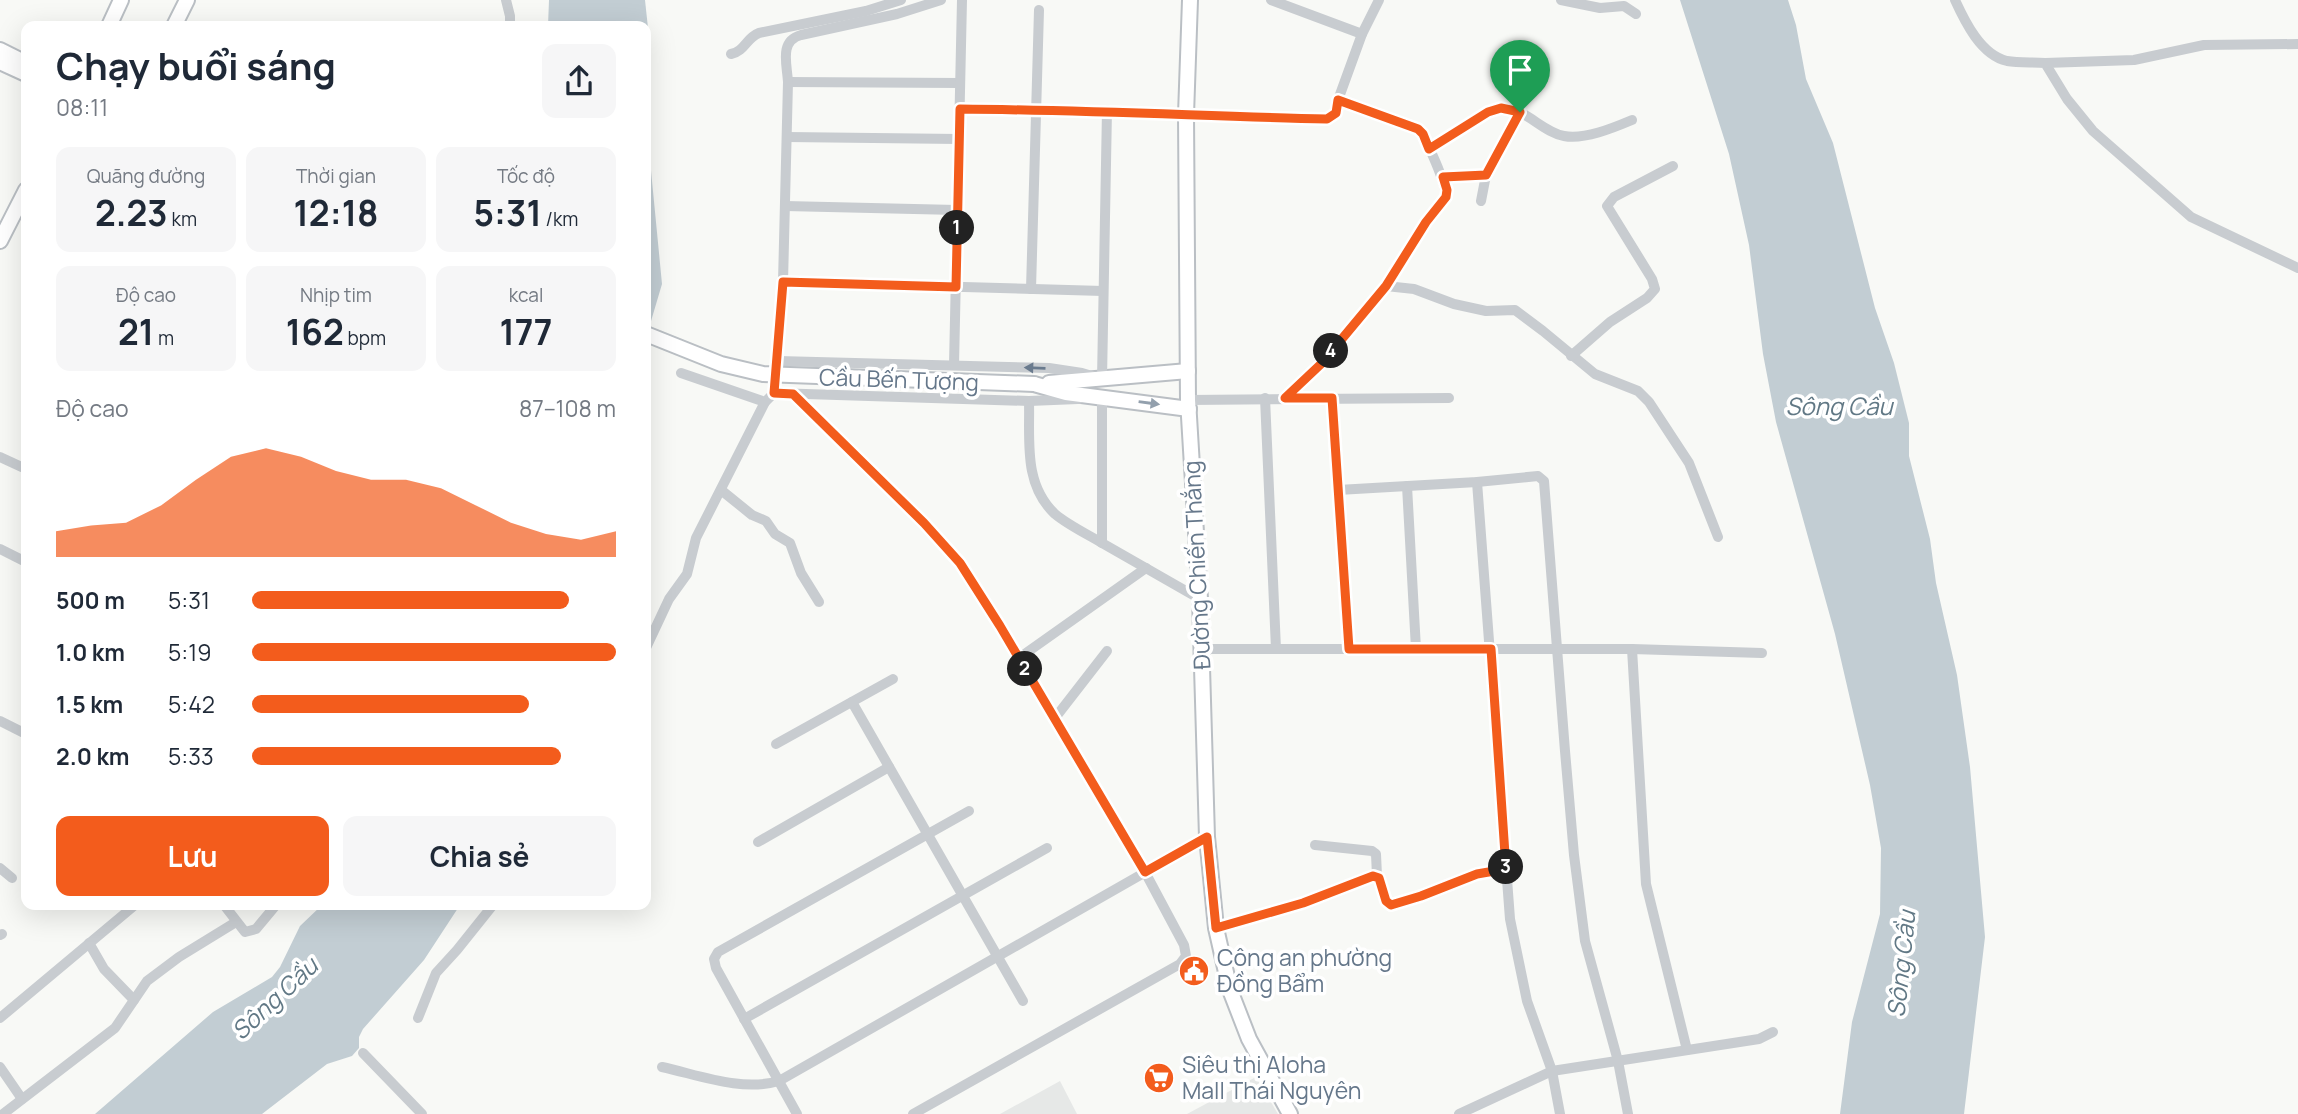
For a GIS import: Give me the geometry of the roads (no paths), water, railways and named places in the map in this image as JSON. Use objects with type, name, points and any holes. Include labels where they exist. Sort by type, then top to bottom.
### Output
[{"type":"main road","points":[[111,21],[121,0]]},
{"type":"main road","points":[[176,21],[187,0]]},
{"type":"main road","name":"Đường Chiến Thắng","points":[[1190,0],[1186,115],[1188,371],[1200,599],[1207,837],[1216,928],[1230,990],[1249,1039],[1290,1114]]},
{"type":"main road","points":[[0,50],[21,60]]},
{"type":"main road","points":[[0,62],[21,72]]},
{"type":"main road","points":[[0,241],[21,200]]},
{"type":"main road","name":"Cầu Bến Tượng","points":[[651,336],[721,364],[763,374],[1034,384]]},
{"type":"main road","points":[[1034,384],[1188,371]]},
{"type":"main road","points":[[1034,384],[1066,393],[1189,404]]},
{"type":"street","points":[[506,0],[510,21]]},
{"type":"street","points":[[730,54],[743,50],[753,35],[759,33],[866,11],[901,0]]},
{"type":"street","points":[[651,637],[669,599],[688,574],[696,538],[765,402],[774,393],[783,282],[787,44],[793,37],[897,14],[941,0]]},
{"type":"street","points":[[954,365],[962,0]]},
{"type":"street","points":[[1271,0],[1362,34]]},
{"type":"street","points":[[960,109],[1107,110],[1327,119],[1336,113],[1338,100],[1362,34],[1379,0]]},
{"type":"street","points":[[1561,0],[1600,8],[1624,6],[1636,14]]},
{"type":"street","points":[[1955,0],[1966,22],[1989,53],[2006,61],[2045,63],[2134,60],[2204,46],[2298,44]]},
{"type":"street","points":[[1031,289],[1039,10]]},
{"type":"street","points":[[2045,63],[2067,99],[2093,131],[2191,217],[2298,268]]},
{"type":"street","points":[[788,82],[960,83]]},
{"type":"street","points":[[1285,398],[1321,364],[1386,286],[1426,222],[1446,197],[1443,177],[1423,134],[1418,129],[1338,100]]},
{"type":"street","points":[[1429,149],[1488,112],[1501,108],[1520,112],[1565,136],[1598,133],[1632,120]]},
{"type":"street","points":[[778,360],[1049,368],[1102,379],[1107,110]]},
{"type":"street","points":[[1481,201],[1486,175],[1520,112]]},
{"type":"street","points":[[787,137],[959,139]]},
{"type":"street","points":[[1571,356],[1610,322],[1647,298],[1655,289],[1652,279],[1607,206],[1614,197],[1673,166]]},
{"type":"street","points":[[1443,177],[1486,175]]},
{"type":"street","points":[[785,206],[957,210]]},
{"type":"street","points":[[783,282],[1103,291]]},
{"type":"street","points":[[1386,286],[1414,289],[1454,304],[1486,311],[1515,310],[1602,378],[1639,391],[1689,463],[1718,537]]},
{"type":"street","points":[[681,373],[765,402]]},
{"type":"street","points":[[774,393],[1029,401],[1102,397],[1102,543]]},
{"type":"street","points":[[793,394],[924,523],[960,563],[1145,872],[1184,946],[1186,956],[1181,964],[913,1114]]},
{"type":"street","points":[[1265,398],[1276,649]]},
{"type":"street","points":[[1189,404],[1265,398],[1449,398]]},
{"type":"street","points":[[1332,398],[1349,649]]},
{"type":"street","points":[[1029,401],[1030,471],[1035,484],[1055,513],[1200,599]]},
{"type":"street","points":[[0,457],[21,467]]},
{"type":"street","points":[[1338,490],[1538,476],[1543,478],[1574,855],[1585,941],[1618,1061],[1628,1114]]},
{"type":"street","points":[[1477,482],[1510,919],[1527,1001],[1552,1071],[1560,1114]]},
{"type":"street","points":[[1407,486],[1416,649]]},
{"type":"street","points":[[721,490],[752,515],[766,521],[775,534],[790,543],[801,573],[819,602]]},
{"type":"street","points":[[0,549],[21,560]]},
{"type":"street","points":[[1019,658],[1146,568]]},
{"type":"street","points":[[1201,649],[1632,649],[1762,653]]},
{"type":"street","points":[[1632,649],[1646,884],[1687,1050]]},
{"type":"street","points":[[1055,718],[1107,651]]},
{"type":"street","points":[[776,744],[893,679]]},
{"type":"street","points":[[852,702],[1023,1001]]},
{"type":"street","points":[[0,721],[21,732]]},
{"type":"street","points":[[758,842],[889,767]]},
{"type":"street","points":[[797,1114],[716,968],[714,959],[718,952],[969,811]]},
{"type":"street","points":[[662,1067],[749,1086],[764,1086],[779,1081],[1207,837]]},
{"type":"street","points":[[1315,845],[1372,850],[1377,854],[1377,876],[1386,901],[1391,905],[1477,874],[1506,869]]},
{"type":"street","points":[[744,1018],[1047,848]]},
{"type":"street","points":[[0,868],[12,878]]},
{"type":"street","points":[[1216,928],[1303,903],[1377,876]]},
{"type":"street","points":[[0,1018],[129,910]]},
{"type":"street","points":[[228,910],[246,932],[256,929],[272,910]]},
{"type":"street","points":[[418,1018],[436,973],[489,910]]},
{"type":"street","points":[[3,1114],[116,1028],[147,981],[164,967],[236,922]]},
{"type":"street","points":[[89,943],[104,969],[134,1000]]},
{"type":"street","points":[[1459,1114],[1552,1071],[1759,1039],[1773,1032]]},
{"type":"street","points":[[363,1053],[422,1114]]},
{"type":"street","points":[[0,1068],[22,1099]]},
{"type":"water","points":[[549,0],[645,0],[647,21],[548,21]]},
{"type":"water","name":"Sông Cầu","points":[[1680,0],[1788,0],[1796,25],[1806,79],[1833,143],[1875,308],[1894,363],[1909,423],[1909,456],[1930,539],[1936,583],[1957,675],[1970,767],[1985,937],[1964,1114],[1840,1114],[1852,1022],[1880,914],[1881,848],[1870,785],[1835,634],[1776,422],[1763,354],[1749,245],[1729,154]]},
{"type":"water","points":[[651,171],[662,284],[651,321]]},
{"type":"water","name":"Sông Cầu","points":[[317,910],[457,910],[424,960],[363,1029],[359,1037],[359,1048],[352,1056],[327,1064],[262,1114],[95,1114],[213,1012],[272,977],[280,967],[300,926]]},
{"type":"place","name":"Công an phường Đồng Bẩm","points":[[1194,971]]},
{"type":"place","name":"Siêu thị Aloha Mall Thái Nguyên","points":[[1159,1078]]}]
